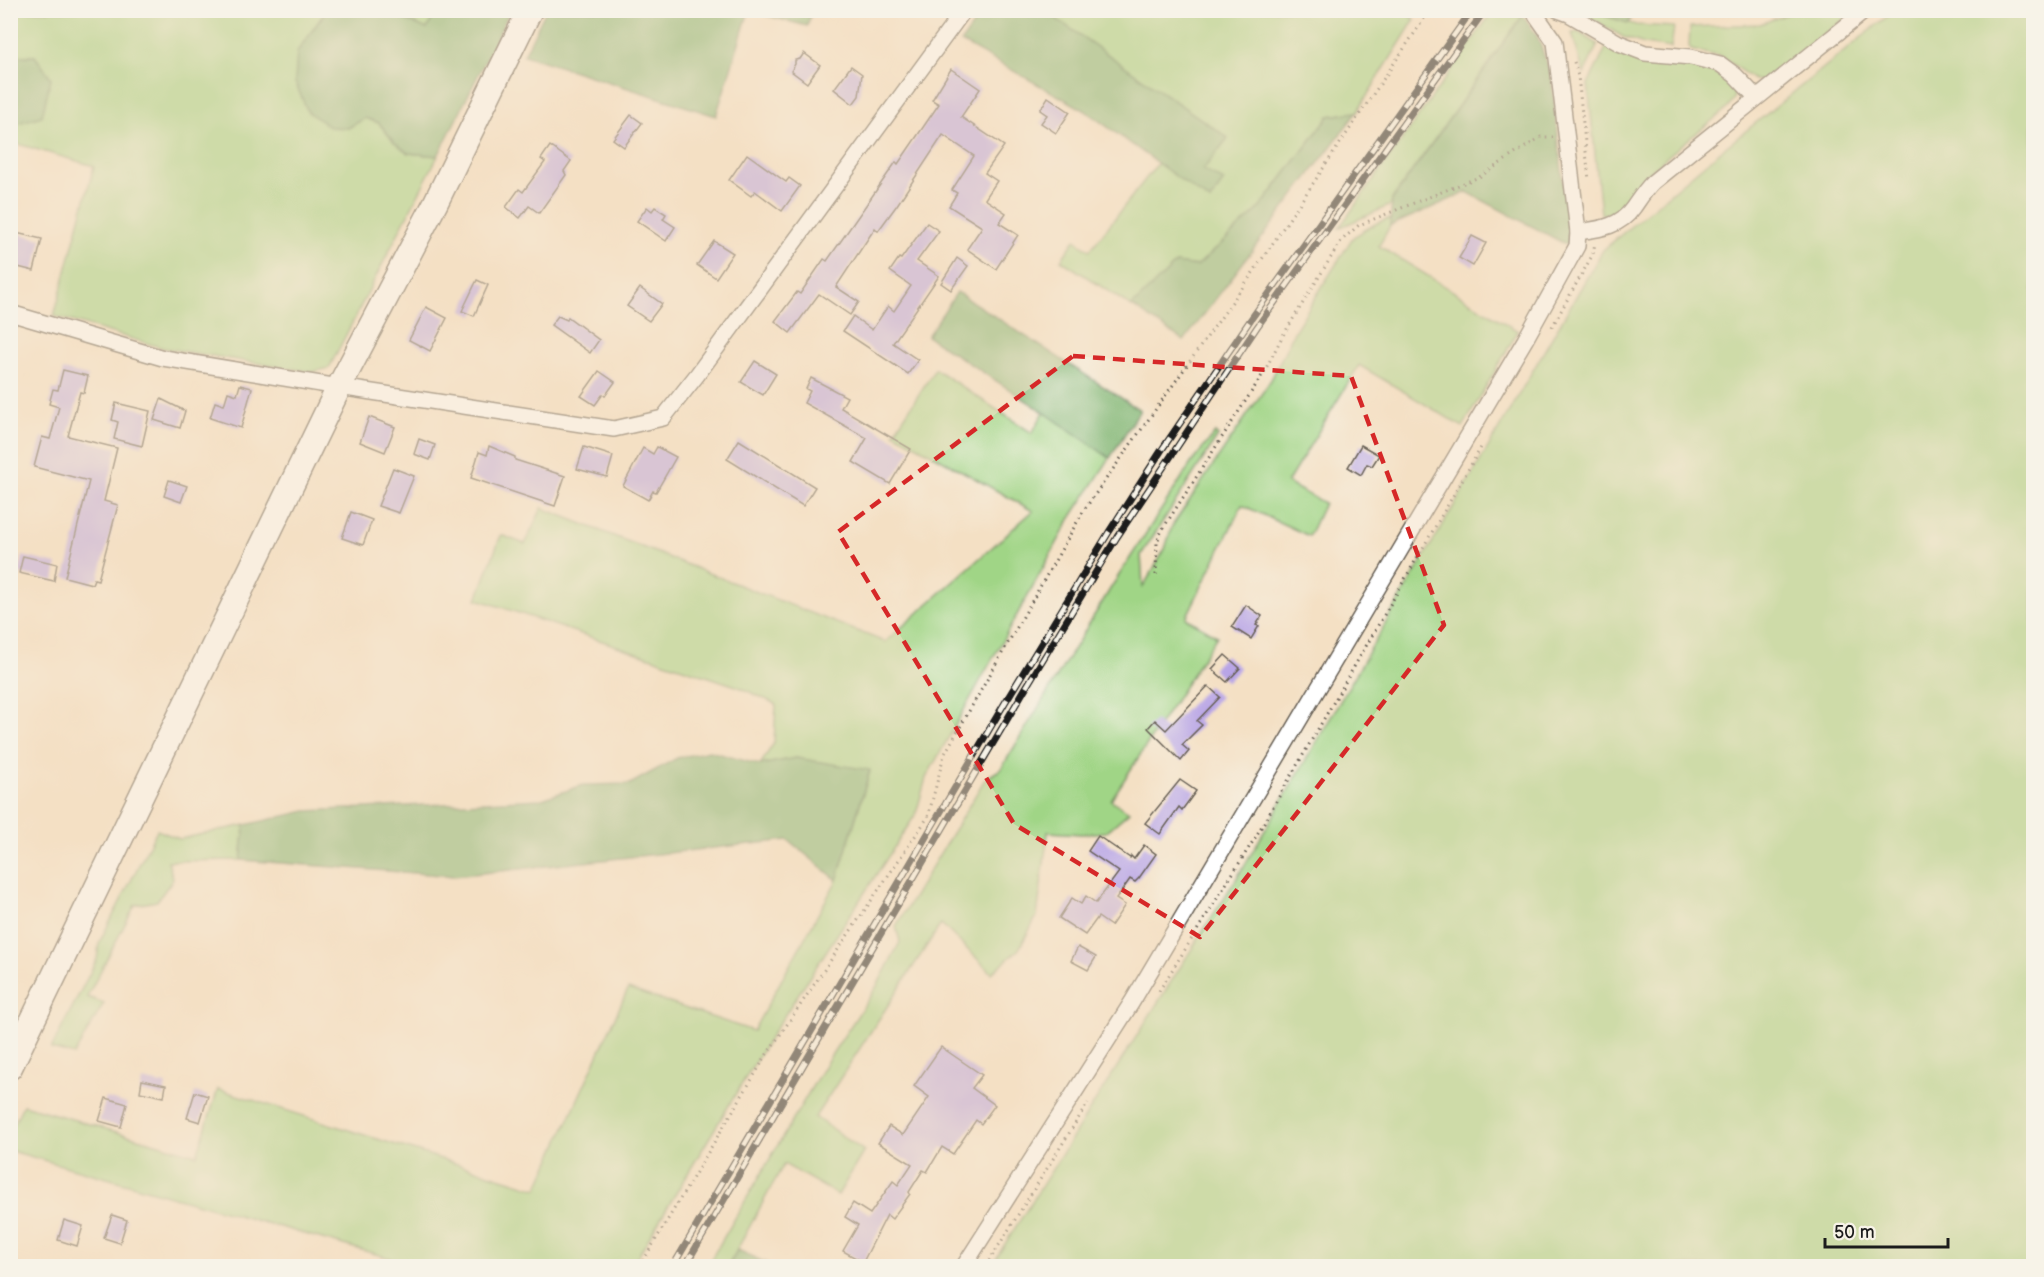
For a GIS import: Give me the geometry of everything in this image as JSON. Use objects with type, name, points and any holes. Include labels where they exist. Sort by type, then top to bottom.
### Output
[{"type":"main road","points":[[13,1062],[339,387],[435,204],[530,10]]},
{"type":"street","points":[[10,313],[163,358],[339,387],[614,429],[663,418],[697,375],[963,10]]},
{"type":"street","points":[[964,1266],[1138,992],[1570,261],[1577,246],[1578,232],[1555,42],[1533,13],[1552,10]]},
{"type":"street","points":[[1558,10],[1619,43],[1645,53],[1698,58],[1720,64],[1735,75],[1756,97]]},
{"type":"street","points":[[1578,232],[1617,223],[1631,210],[1644,190],[1653,182],[1866,10]]},
{"type":"path","points":[[640,1266],[767,1054],[928,817],[944,755],[1084,510],[1252,274],[1430,10]]},
{"type":"path","points":[[1156,575],[1157,542],[1162,530],[1263,374],[1282,337],[1341,242],[1359,225],[1479,177],[1541,137],[1566,136]]},
{"type":"highlighted area","points":[[1073,356],[1351,376],[1444,625],[1200,937],[1014,824],[838,532]]},
{"type":"green space","points":[[546,10],[812,11],[807,26],[749,11],[716,116],[524,55]]},
{"type":"green space","points":[[1401,10],[1415,19],[1357,112],[1329,116],[1259,209],[1197,266],[1176,263],[1132,307],[1061,260],[1075,240],[1090,250],[1158,163],[1210,201],[1202,170],[1228,138],[1045,11]]},
{"type":"green space","points":[[11,11],[326,11],[297,52],[348,128],[365,118],[379,123],[394,142],[408,153],[438,156],[329,368],[312,372],[163,348],[54,316],[94,166],[11,142],[10,124],[12,125],[35,56],[11,56]]},
{"type":"green space","points":[[326,11],[384,11],[427,29],[436,11],[510,11],[438,156],[408,153],[394,142],[379,123],[365,118],[348,128],[330,127],[308,112],[295,82],[297,52]]},
{"type":"green space","points":[[384,11],[436,11],[427,29]]},
{"type":"green space","points":[[983,11],[1045,11],[1228,138],[1203,170],[1224,181],[1210,201],[1084,110],[961,42]]},
{"type":"green space","points":[[1493,11],[1508,11],[1511,16],[1523,15],[1392,199],[1391,205],[1339,228]]},
{"type":"green space","points":[[1579,11],[1588,11],[1636,25],[1674,27],[1671,48],[1644,44],[1623,37]]},
{"type":"green space","points":[[1588,11],[1636,11],[1628,23]]},
{"type":"green space","points":[[1796,11],[1855,11],[1763,81],[1754,80],[1722,57],[1691,50],[1689,46],[1690,27],[1760,24]]},
{"type":"green space","points":[[1894,11],[2033,11],[2033,1266],[991,1266],[1243,868],[1603,250],[1706,163]]},
{"type":"green space","points":[[1523,15],[1538,38],[1551,75],[1569,232],[1567,245],[1467,192],[1390,226],[1392,200]]},
{"type":"green space","points":[[1578,32],[1598,44],[1584,74],[1572,33]]},
{"type":"green space","points":[[1607,46],[1647,62],[1704,68],[1724,78],[1735,88],[1734,99],[1728,108],[1664,159],[1617,208],[1610,213],[1601,214],[1588,84]]},
{"type":"green space","points":[[10,56],[35,56],[51,78],[42,116],[12,125],[10,124]]},
{"type":"green space","points":[[1357,112],[1184,341],[1132,306],[1176,263],[1197,266],[1259,209],[1329,116]]},
{"type":"green space","points":[[1390,218],[1390,226],[1379,246],[1518,331],[1463,427],[1359,365],[1287,483],[1324,503],[1309,536],[1242,505],[1186,618],[1217,636],[1111,800],[1129,812],[1106,832],[1082,834],[1048,832],[1037,916],[1019,949],[992,973],[941,924],[815,1117],[864,1151],[838,1195],[784,1164],[728,1266],[707,1266],[826,1063],[877,986],[900,942],[896,926],[985,779],[1001,769],[1112,586],[1192,462],[1215,433],[1218,436],[1141,555],[1143,587],[1165,549],[1172,526],[1271,380],[1295,330],[1353,237]]},
{"type":"green space","points":[[957,292],[1140,410],[1110,458],[927,336]]},
{"type":"green space","points":[[935,369],[1032,433],[1044,412],[1110,458],[1071,518],[926,778],[916,814],[769,1039],[632,1266],[418,1266],[11,1151],[10,1132],[23,1105],[197,1155],[218,1089],[537,1189],[628,989],[753,1031],[837,880],[870,771],[796,758],[760,765],[774,743],[776,704],[739,687],[477,599],[501,535],[525,544],[542,508],[885,642],[1033,511],[894,433]]},
{"type":"green space","points":[[709,751],[760,765],[796,758],[870,770],[837,880],[788,840],[454,876],[241,860],[245,825],[306,811],[542,799],[583,785],[630,784],[677,758]]},
{"type":"green space","points":[[245,825],[241,860],[168,861],[173,879],[157,901],[135,905],[87,997],[104,1003],[74,1055],[51,1049],[97,959],[99,943],[157,830],[180,839]]},
{"type":"green space","points":[[738,1250],[772,1266],[728,1266]]},
{"type":"building","points":[[804,53],[820,65],[807,83],[791,71],[795,60],[800,59]]},
{"type":"building","points":[[851,66],[862,74],[859,96],[853,104],[834,89]]},
{"type":"building","points":[[951,69],[980,89],[961,117],[1004,146],[985,173],[997,181],[985,199],[1006,213],[999,223],[1018,235],[996,269],[967,249],[982,227],[949,206],[957,193],[952,190],[974,156],[943,135],[897,205],[878,231],[875,228],[836,287],[859,302],[850,315],[819,294],[790,333],[775,321],[797,292],[800,294],[824,259],[827,261],[896,162],[898,164],[939,104],[932,100]]},
{"type":"building","points":[[1048,97],[1070,112],[1056,133],[1041,123],[1047,115],[1040,110]]},
{"type":"building","points":[[631,115],[642,123],[624,147],[613,139]]},
{"type":"building","points":[[550,146],[571,161],[564,171],[566,175],[539,213],[529,206],[520,218],[506,207],[519,189],[523,192],[545,162],[541,159]]},
{"type":"building","points":[[747,154],[786,182],[789,178],[800,186],[782,211],[755,191],[751,196],[729,180]]},
{"type":"building","points":[[647,207],[652,211],[655,207],[666,214],[663,219],[675,227],[666,241],[637,221]]},
{"type":"building","points":[[927,223],[939,231],[917,261],[939,276],[893,343],[918,360],[908,374],[843,331],[853,316],[872,330],[888,306],[894,311],[911,286],[890,271]]},
{"type":"building","points":[[16,233],[42,239],[34,271],[10,265],[10,254]]},
{"type":"building","points":[[1472,236],[1486,243],[1473,266],[1459,258]]},
{"type":"building","points":[[714,241],[733,253],[716,278],[697,265]]},
{"type":"building","points":[[957,258],[968,266],[951,290],[941,283]]},
{"type":"building","points":[[477,280],[488,285],[474,316],[462,311]]},
{"type":"building","points":[[640,288],[662,304],[649,321],[627,306]]},
{"type":"building","points":[[426,307],[447,318],[430,351],[409,340]]},
{"type":"building","points":[[558,316],[567,320],[568,317],[599,340],[590,353],[551,325]]},
{"type":"building","points":[[755,361],[776,374],[763,395],[741,382]]},
{"type":"building","points":[[63,370],[88,376],[84,393],[80,392],[68,436],[117,448],[104,501],[118,505],[98,580],[94,579],[92,584],[65,577],[89,481],[34,467],[42,437],[50,439],[59,407],[49,404],[53,389],[58,390]]},
{"type":"building","points":[[599,371],[615,382],[595,405],[581,396]]},
{"type":"building","points":[[811,378],[847,397],[841,408],[911,449],[890,484],[853,462],[867,438],[804,403],[810,391],[806,389]]},
{"type":"building","points":[[240,385],[252,388],[241,428],[210,418],[215,402],[224,405],[228,392],[237,395]]},
{"type":"building","points":[[161,399],[185,411],[180,428],[154,420]]},
{"type":"building","points":[[116,403],[150,411],[142,446],[114,439],[118,422],[112,420]]},
{"type":"building","points":[[369,417],[395,427],[385,452],[360,442]]},
{"type":"building","points":[[419,439],[435,445],[430,460],[414,454]]},
{"type":"building","points":[[739,440],[815,487],[803,506],[727,459]]},
{"type":"building","points":[[1361,445],[1379,455],[1372,466],[1367,464],[1361,475],[1348,467]]},
{"type":"building","points":[[489,446],[515,457],[515,460],[565,476],[555,506],[471,478],[479,452],[487,455]]},
{"type":"building","points":[[584,447],[613,456],[607,477],[577,469]]},
{"type":"building","points":[[657,447],[676,457],[656,492],[653,491],[648,500],[623,486],[643,448],[653,454]]},
{"type":"building","points":[[393,468],[414,476],[399,513],[378,506]]},
{"type":"building","points":[[169,480],[187,486],[181,502],[164,496]]},
{"type":"building","points":[[351,512],[372,520],[363,545],[342,538]]},
{"type":"building","points":[[23,556],[57,564],[54,581],[19,573]]},
{"type":"building","points":[[1246,605],[1262,616],[1251,639],[1232,627]]},
{"type":"building","points":[[1225,655],[1240,668],[1227,682],[1212,669]]},
{"type":"building","points":[[1208,686],[1220,697],[1197,721],[1202,725],[1182,745],[1189,751],[1181,761],[1148,728],[1155,720],[1166,730]]},
{"type":"building","points":[[1180,780],[1196,791],[1182,810],[1179,807],[1160,834],[1145,823]]},
{"type":"building","points":[[1098,836],[1130,858],[1131,856],[1134,859],[1144,845],[1156,854],[1139,878],[1135,882],[1130,879],[1116,899],[1125,905],[1111,926],[1098,917],[1085,935],[1059,918],[1072,898],[1081,904],[1086,896],[1096,903],[1119,872],[1088,851]]},
{"type":"building","points":[[1078,947],[1096,957],[1088,970],[1071,961]]},
{"type":"building","points":[[941,1047],[982,1075],[972,1088],[995,1105],[981,1124],[976,1120],[953,1154],[942,1147],[927,1172],[923,1170],[909,1192],[910,1194],[892,1219],[887,1215],[863,1262],[843,1251],[858,1225],[845,1217],[853,1203],[870,1214],[893,1181],[898,1185],[912,1164],[878,1143],[889,1126],[903,1135],[929,1097],[914,1086]]},
{"type":"building","points":[[142,1080],[166,1085],[164,1097],[140,1092]]},
{"type":"building","points":[[195,1092],[208,1096],[200,1122],[187,1118]]},
{"type":"building","points":[[106,1098],[127,1104],[121,1127],[99,1121]]},
{"type":"building","points":[[112,1215],[127,1220],[120,1243],[104,1238]]},
{"type":"building","points":[[64,1220],[83,1226],[77,1246],[58,1240]]},
{"type":"railway","points":[[673,1266],[1006,701],[1109,532],[1251,319],[1472,10]]},
{"type":"railway","points":[[685,1266],[1117,537],[1257,327],[1485,10]]}]
